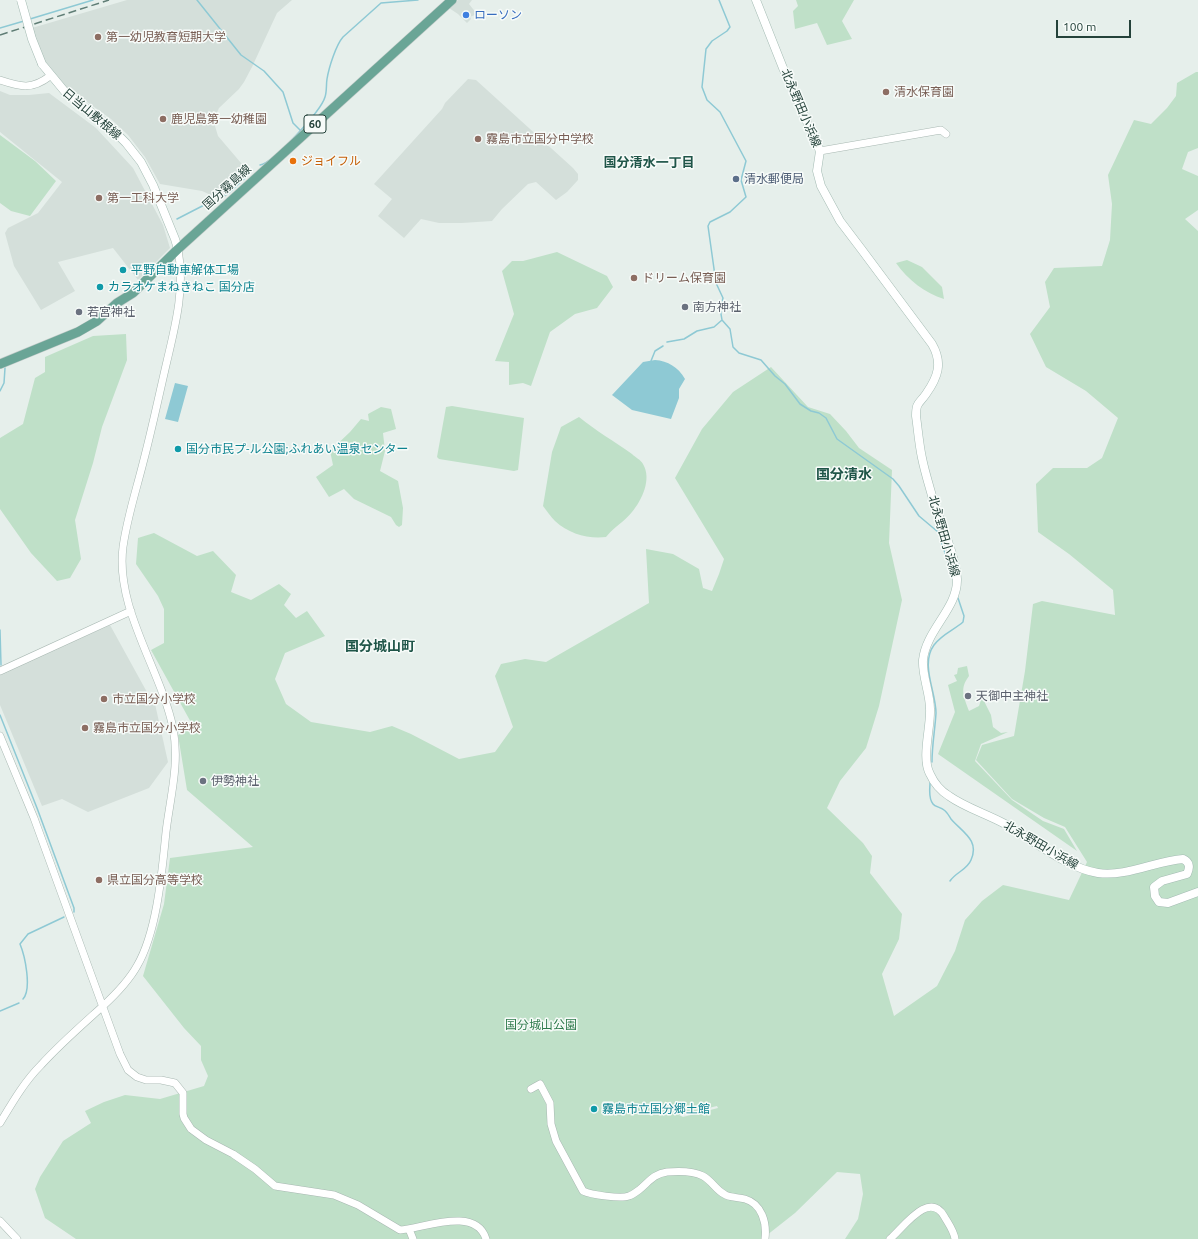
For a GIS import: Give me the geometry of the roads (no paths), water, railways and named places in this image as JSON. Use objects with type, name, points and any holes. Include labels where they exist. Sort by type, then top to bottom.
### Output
[{"type":"main road","name":"日当山敷根線","points":[[21,0],[32,39],[42,64],[50,76],[66,93],[109,126],[126,143],[141,162],[153,185],[178,249]]},
{"type":"main road","name":"国分霧島線","points":[[0,364],[65,338],[87,327],[97,321],[117,303],[133,293],[178,249],[452,0]]},
{"type":"main road","name":"北永野田小浜線","points":[[756,0],[783,68],[820,151],[817,171],[821,186],[847,231],[932,344],[939,363],[939,369],[934,381],[926,395],[919,400],[916,416],[922,458],[934,502],[952,557],[957,581],[956,589],[950,605],[932,634],[923,660],[930,708],[926,756],[928,772],[933,781],[948,796],[1004,824],[1067,862],[1084,870],[1099,873],[1114,873],[1159,863],[1183,860],[1188,863],[1189,867],[1187,874],[1158,883],[1154,887],[1154,896],[1159,902],[1168,903],[1198,892]]},
{"type":"street","points":[[0,80],[21,86],[29,86],[43,82],[50,76]]},
{"type":"street","points":[[820,151],[941,130],[946,134]]},
{"type":"street","points":[[0,1123],[19,1092],[39,1066],[102,1007],[121,988],[131,975],[141,958],[149,937],[154,916],[173,795],[175,768],[174,731],[167,705],[125,591],[122,562],[123,546],[132,504],[179,311],[181,284],[178,249]]},
{"type":"street","points":[[0,671],[131,610]]},
{"type":"street","points":[[0,736],[34,818],[102,1007],[120,1054],[128,1070],[137,1077],[146,1080],[172,1082],[178,1085],[183,1093],[184,1118],[190,1129],[233,1154],[255,1169],[275,1186],[334,1195],[358,1205],[400,1230],[451,1220],[464,1221],[479,1228],[486,1239]]},
{"type":"street","points":[[531,1089],[540,1084],[550,1103],[551,1124],[556,1141],[583,1191],[615,1196],[629,1196],[655,1175],[664,1172],[693,1173],[704,1176],[724,1195],[746,1199],[755,1206],[761,1212],[765,1220],[765,1239]]},
{"type":"street","points":[[890,1239],[919,1211],[928,1207],[937,1208],[942,1212],[952,1229],[955,1239]]},
{"type":"street","points":[[0,1222],[17,1239]]},
{"type":"street","points":[[409,1229],[414,1239]]},
{"type":"water","points":[[655,360],[672,365],[685,379],[679,389],[679,398],[671,419],[632,410],[612,395],[643,362]]},
{"type":"water","points":[[175,383],[188,386],[178,422],[165,419]]},
{"type":"waterway","points":[[30,19],[93,0]]},
{"type":"waterway","points":[[197,0],[241,55],[264,71],[283,92],[293,123],[301,131]]},
{"type":"waterway","points":[[260,165],[275,156],[296,136],[322,104],[326,95],[327,79],[331,63],[335,51],[343,37],[381,3],[418,0]]},
{"type":"waterway","points":[[719,0],[730,27],[727,31],[712,41],[706,49],[702,87],[707,100],[720,112],[746,161],[741,180],[746,197],[730,212],[710,222],[708,226],[716,283],[723,298],[721,307],[722,320],[730,329],[733,347],[739,353],[761,360],[775,376],[785,384],[800,404],[826,418],[837,439],[893,479],[919,516],[938,532],[953,577]]},
{"type":"waterway","points":[[0,28],[24,21]]},
{"type":"waterway","points":[[218,198],[229,193],[247,176]]},
{"type":"waterway","points":[[177,219],[212,201]]},
{"type":"waterway","points":[[667,342],[684,339],[697,331],[714,327],[722,320]]},
{"type":"waterway","points":[[651,361],[655,351],[663,346]]},
{"type":"waterway","points":[[0,391],[4,383],[5,368]]},
{"type":"waterway","points":[[932,762],[936,713],[928,669],[928,661],[930,653],[937,641],[963,622],[964,616],[958,598]]},
{"type":"waterway","points":[[0,630],[1,665]]},
{"type":"waterway","points":[[0,715],[37,808],[74,908],[74,912]]},
{"type":"waterway","points":[[930,783],[931,802],[935,806],[943,809],[972,842],[973,853],[971,860],[964,869],[955,875],[950,881]]},
{"type":"waterway","points":[[23,999],[27,988],[27,972],[20,944],[28,934],[64,917]]},
{"type":"waterway","points":[[0,1011],[19,1003]]},
{"type":"railway","points":[[0,35],[109,0]]},
{"type":"place","name":"ローソン","points":[[466,15]]},
{"type":"place","name":"第一幼児教育短期大学","points":[[98,37]]},
{"type":"place","name":"清水保育園","points":[[886,92]]},
{"type":"place","name":"鹿児島第一幼稚園","points":[[163,119]]},
{"type":"place","name":"霧島市立国分中学校","points":[[478,139]]},
{"type":"place","name":"ジョイフル","points":[[293,161]]},
{"type":"place","name":"清水郵便局","points":[[736,179]]},
{"type":"place","name":"第一工科大学","points":[[99,198]]},
{"type":"place","name":"平野自動車解体工場","points":[[123,270]]},
{"type":"place","name":"ドリーム保育園","points":[[634,278]]},
{"type":"place","name":"カラオケまねきねこ 国分店","points":[[100,287]]},
{"type":"place","name":"南方神社","points":[[685,307]]},
{"type":"place","name":"若宮神社","points":[[79,312]]},
{"type":"place","name":"国分市民プ-ル公園;ふれあい温泉センター","points":[[178,449]]},
{"type":"place","name":"天御中主神社","points":[[968,696]]},
{"type":"place","name":"市立国分小学校","points":[[104,699]]},
{"type":"place","name":"霧島市立国分小学校","points":[[85,728]]},
{"type":"place","name":"伊勢神社","points":[[203,781]]},
{"type":"place","name":"県立国分高等学校","points":[[99,880]]},
{"type":"place","name":"霧島市立国分郷土館","points":[[594,1109]]},
{"type":"district","name":"国分清水一丁目","points":[[649,163]]},
{"type":"district","name":"国分清水","points":[[844,474]]},
{"type":"district","name":"国分城山町","points":[[380,646]]},
{"type":"park label","name":"国分城山公園","points":[[541,1025]]}]
